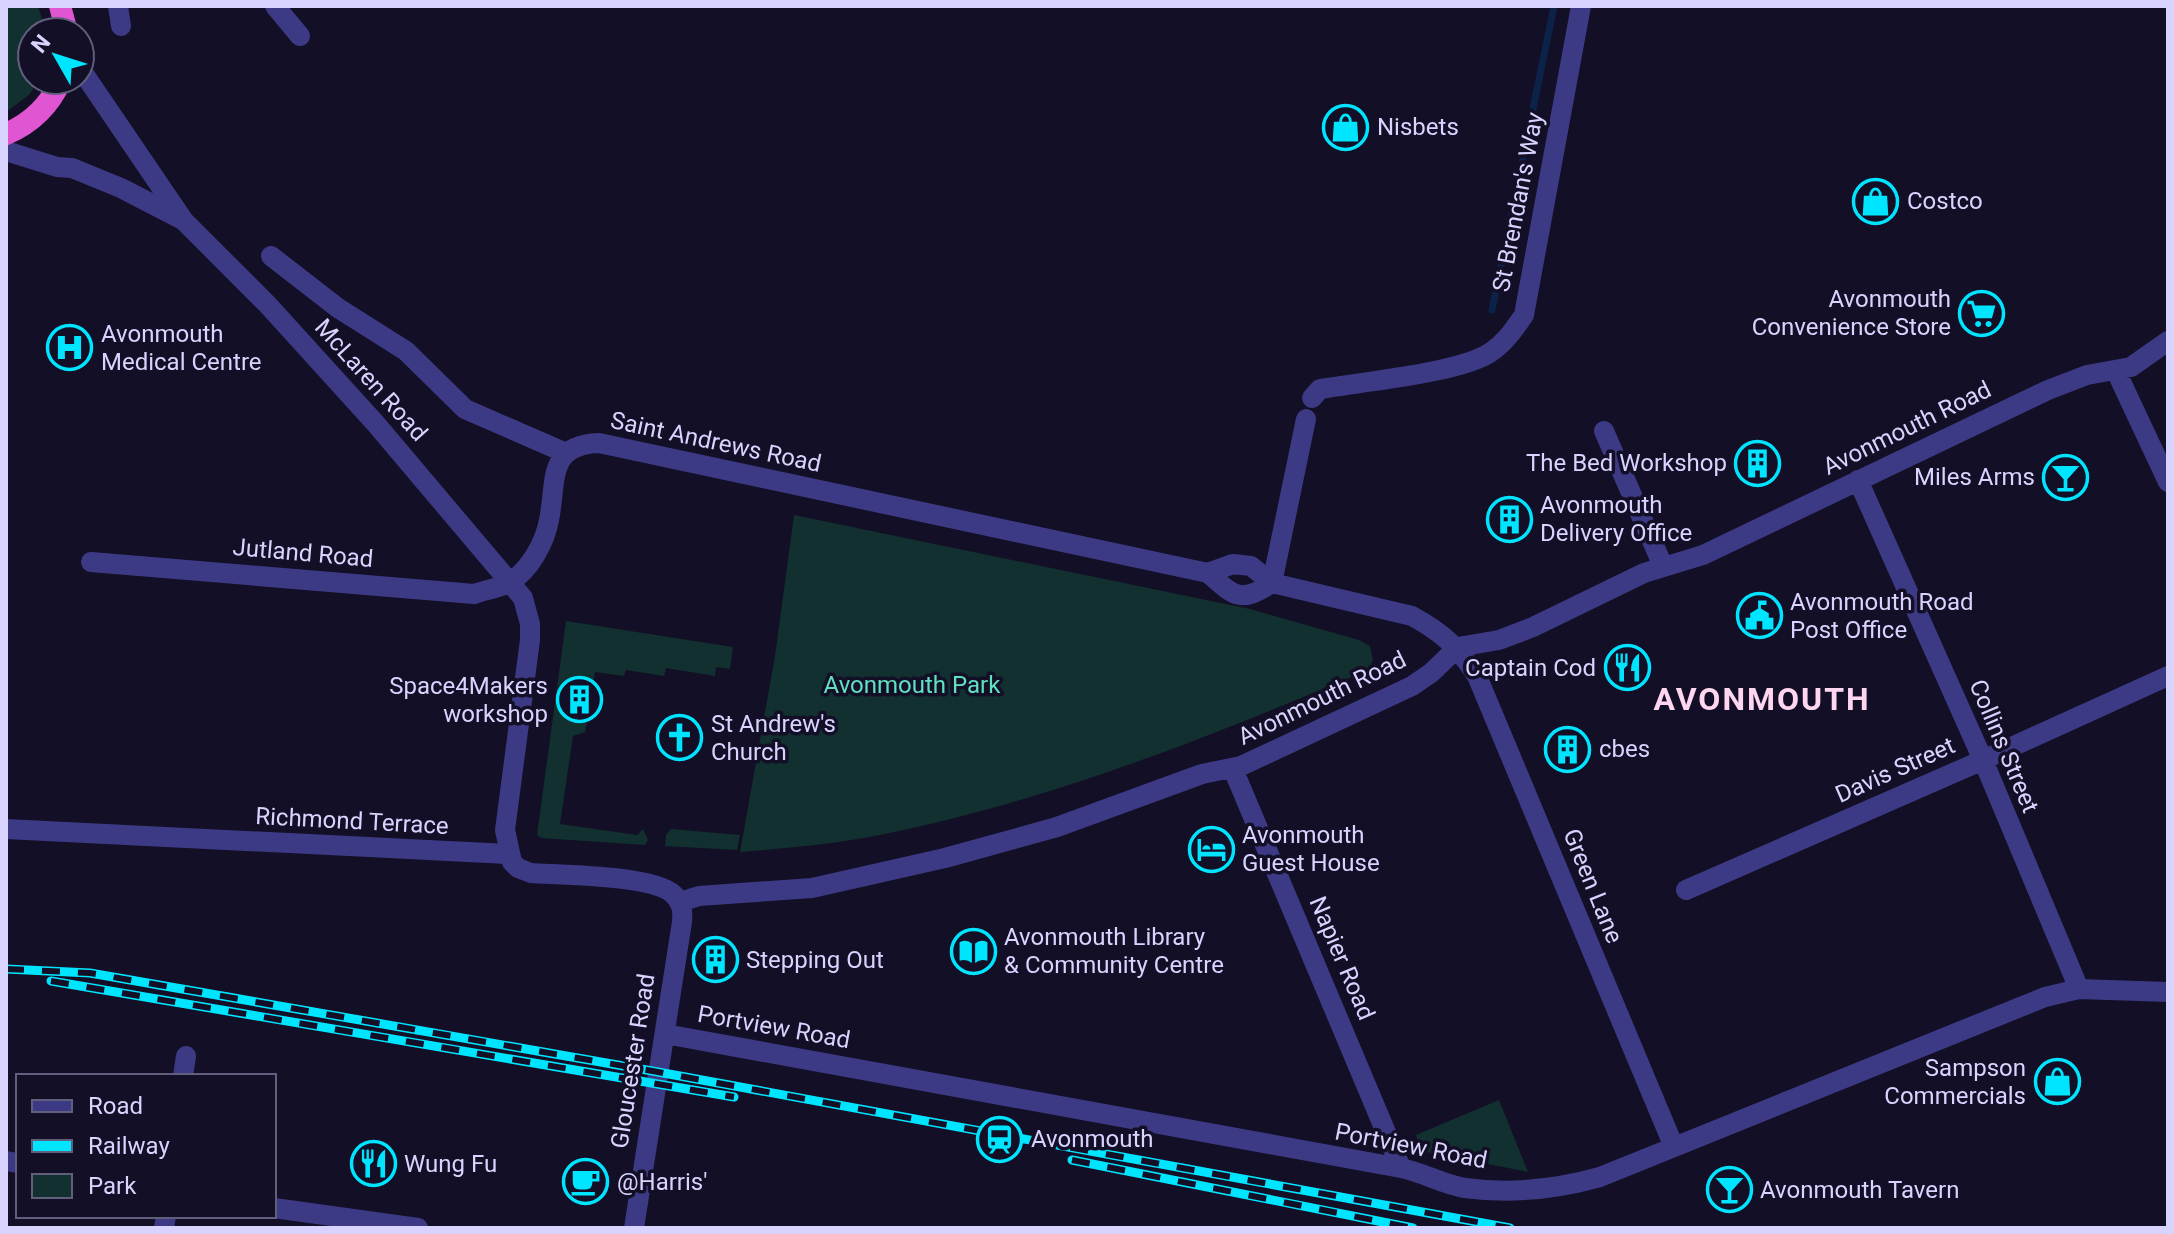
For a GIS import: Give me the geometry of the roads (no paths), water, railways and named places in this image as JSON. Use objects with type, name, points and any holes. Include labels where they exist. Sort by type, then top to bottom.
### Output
[{"type":"highway","points":[[6,134],[30,121],[51,96]]},
{"type":"street","points":[[275,6],[300,36]]},
{"type":"street","name":"St Brendan's Way","points":[[1312,398],[1320,389],[1458,366],[1489,354],[1510,336],[1524,315],[1581,6]]},
{"type":"street","name":"McLaren Road","points":[[96,92],[184,221],[268,305],[376,424],[523,598],[530,624],[505,830],[508,854]]},
{"type":"street","name":"McLaren Road","points":[[6,151],[57,167],[72,168],[121,188],[184,221]]},
{"type":"street","points":[[271,256],[338,308],[406,351],[465,409],[566,453],[555,469],[549,522],[543,542],[522,571],[509,582]]},
{"type":"street","name":"Avonmouth Road","points":[[680,902],[699,896],[812,888],[945,858],[1084,818],[1202,774],[1233,769],[1412,686],[1458,647],[1491,643],[1533,627],[1663,566],[1684,562],[1748,535],[2048,390],[2087,375],[2131,367],[2168,341]]},
{"type":"street","points":[[2116,371],[2168,482]]},
{"type":"street","points":[[1272,583],[1306,419]]},
{"type":"street","points":[[1604,431],[1663,566]]},
{"type":"street","name":"Saint Andrews Road","points":[[566,453],[582,444],[599,443],[1208,573],[1230,592],[1242,596],[1252,597],[1272,583]]},
{"type":"street","name":"Collins Street","points":[[1858,480],[1983,760],[2079,989]]},
{"type":"street","name":"Jutland Road","points":[[91,562],[474,594],[509,582]]},
{"type":"street","name":"Saint Andrews Road","points":[[1208,573],[1233,564],[1251,566],[1272,583],[1412,616],[1458,647]]},
{"type":"street","name":"Green Lane","points":[[1458,647],[1477,676],[1674,1147]]},
{"type":"street","name":"Davis Street","points":[[1686,890],[2168,676]]},
{"type":"street","name":"Napier Road","points":[[1233,769],[1401,1168]]},
{"type":"street","name":"Richmond Terrace","points":[[6,829],[508,854],[518,868],[531,873],[650,882],[662,887],[680,902]]},
{"type":"street","name":"Gloucester Road","points":[[634,1228],[682,922],[680,902]]},
{"type":"street","name":"Portview Road","points":[[665,1034],[1419,1171],[1463,1188],[1544,1188],[1567,1186],[1600,1177],[2045,997],[2079,989],[2168,992]]},
{"type":"street","points":[[276,1208],[418,1228]]},
{"type":"waterway","points":[[1492,310],[1554,6]]},
{"type":"railway","points":[[6,969],[90,973],[658,1072],[1510,1228]]},
{"type":"railway","points":[[51,981],[734,1097]]},
{"type":"railway","points":[[1072,1160],[1413,1228]]},
{"type":"place","name":"Nisbets","points":[[1346,127]]},
{"type":"place","name":"Costco","points":[[1876,201]]},
{"type":"place","name":"Avonmouth Convenience Store","points":[[1982,313]]},
{"type":"place","name":"Avonmouth Medical Centre","points":[[70,348]]},
{"type":"place","name":"The Bed Workshop","points":[[1758,463]]},
{"type":"place","name":"Miles Arms","points":[[2066,477]]},
{"type":"place","name":"Avonmouth Delivery Office","points":[[1509,519]]},
{"type":"place","name":"Avonmouth Road Post Office","points":[[1759,616]]},
{"type":"place","name":"Captain Cod","points":[[1627,668]]},
{"type":"place","name":"Space4Makers workshop","points":[[579,700]]},
{"type":"place","name":"St Andrew's Church","points":[[680,738]]},
{"type":"place","name":"cbes","points":[[1568,749]]},
{"type":"place","name":"Avonmouth Guest House","points":[[1211,849]]},
{"type":"place","name":"Avonmouth Library & Community Centre","points":[[973,951]]},
{"type":"place","name":"Stepping Out","points":[[715,960]]},
{"type":"place","name":"Sampson Commercials","points":[[2057,1082]]},
{"type":"place","name":"Avonmouth","points":[[1000,1139]]},
{"type":"place","name":"Wung Fu","points":[[373,1164]]},
{"type":"place","name":"@Harris'","points":[[586,1182]]},
{"type":"place","name":"Avonmouth Tavern","points":[[1729,1190]]},
{"type":"district","name":"AVONMOUTH","points":[[1762,699]]},
{"type":"park label","name":"Avonmouth Park","points":[[912,685]]}]
